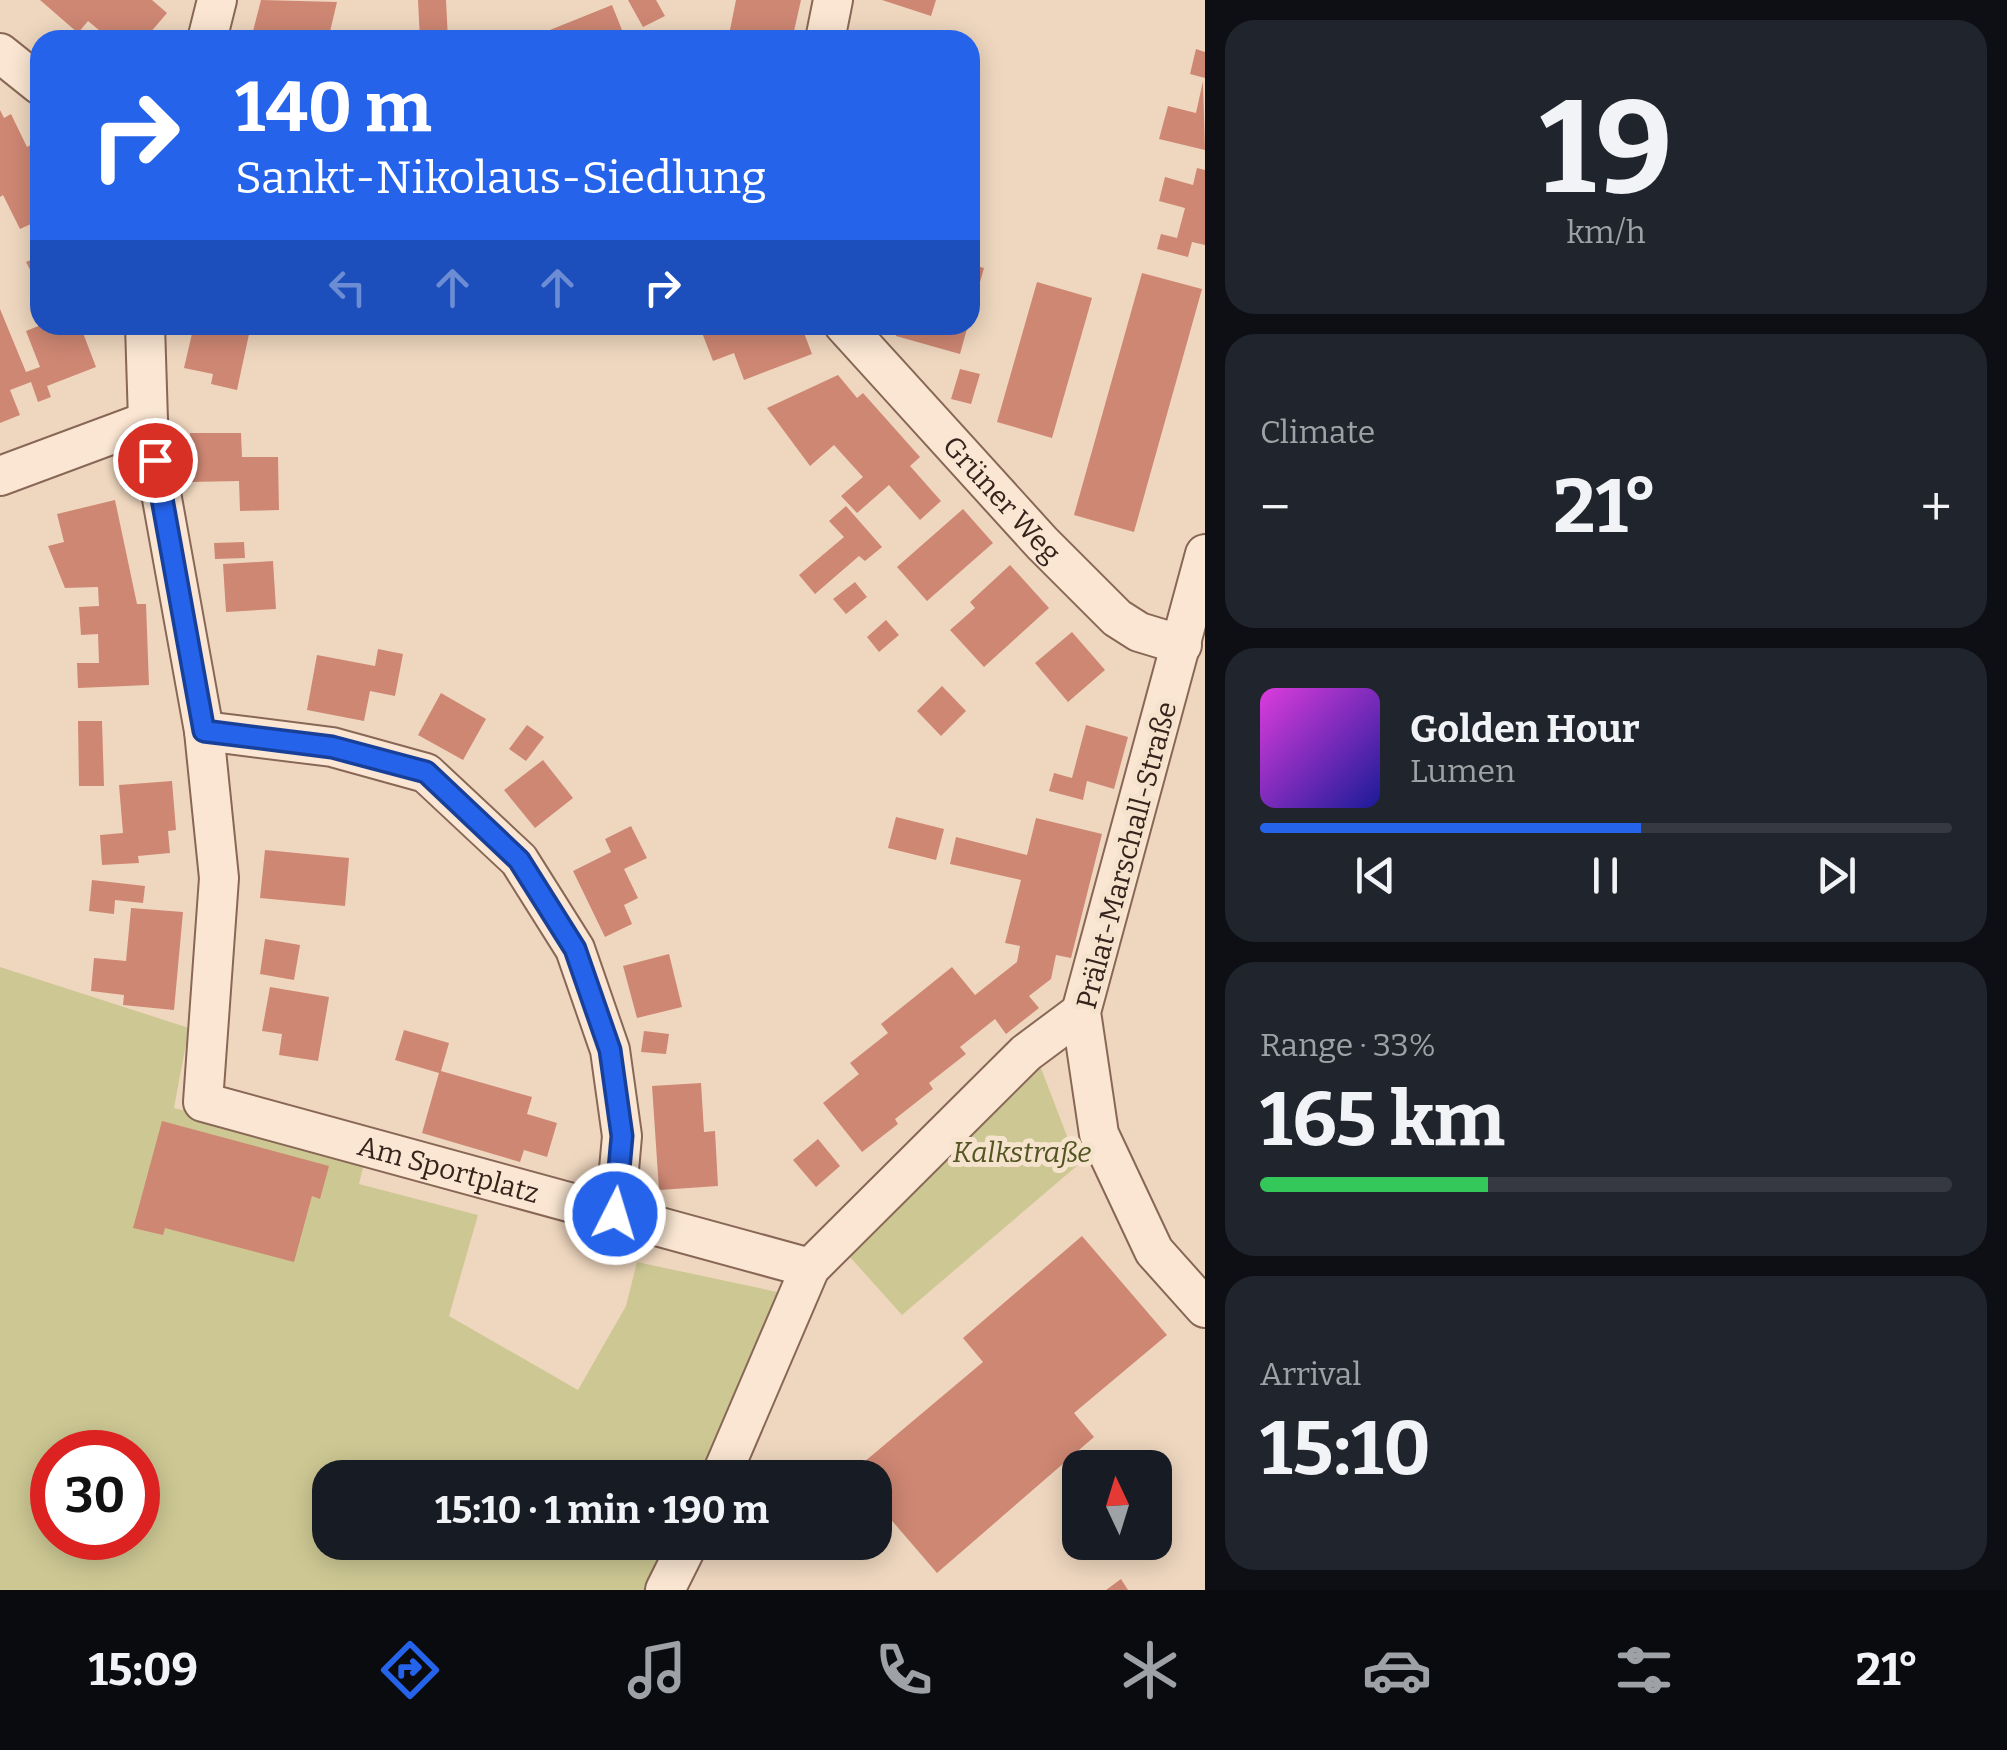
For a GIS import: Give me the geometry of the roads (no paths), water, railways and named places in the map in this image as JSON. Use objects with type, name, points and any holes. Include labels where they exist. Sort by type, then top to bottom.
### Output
[{"type":"street","points":[[210,30],[217,0]]},
{"type":"street","points":[[827,30],[833,0]]},
{"type":"street","points":[[0,53],[30,77]]},
{"type":"street","points":[[145,335],[148,420],[204,731],[332,747],[426,772],[519,860],[575,949],[610,1050],[622,1136],[615,1214]]},
{"type":"street","name":"Grüner Weg","points":[[853,335],[1042,543],[1117,618],[1139,632],[1182,645]]},
{"type":"street","points":[[0,476],[148,420]]},
{"type":"street","name":"Prälat-Marschall-Straße","points":[[1204,554],[1081,1012],[1099,1134],[1154,1251],[1204,1308]]},
{"type":"street","name":"Am Sportplatz","points":[[204,731],[219,878],[203,1102],[810,1268]]},
{"type":"street","points":[[728,1460],[810,1268],[1026,1053],[1081,1012]]},
{"type":"street","points":[[665,1590],[679,1560]]},
{"type":"park label","name":"Kalkstraße","points":[[1022,1152]]}]
